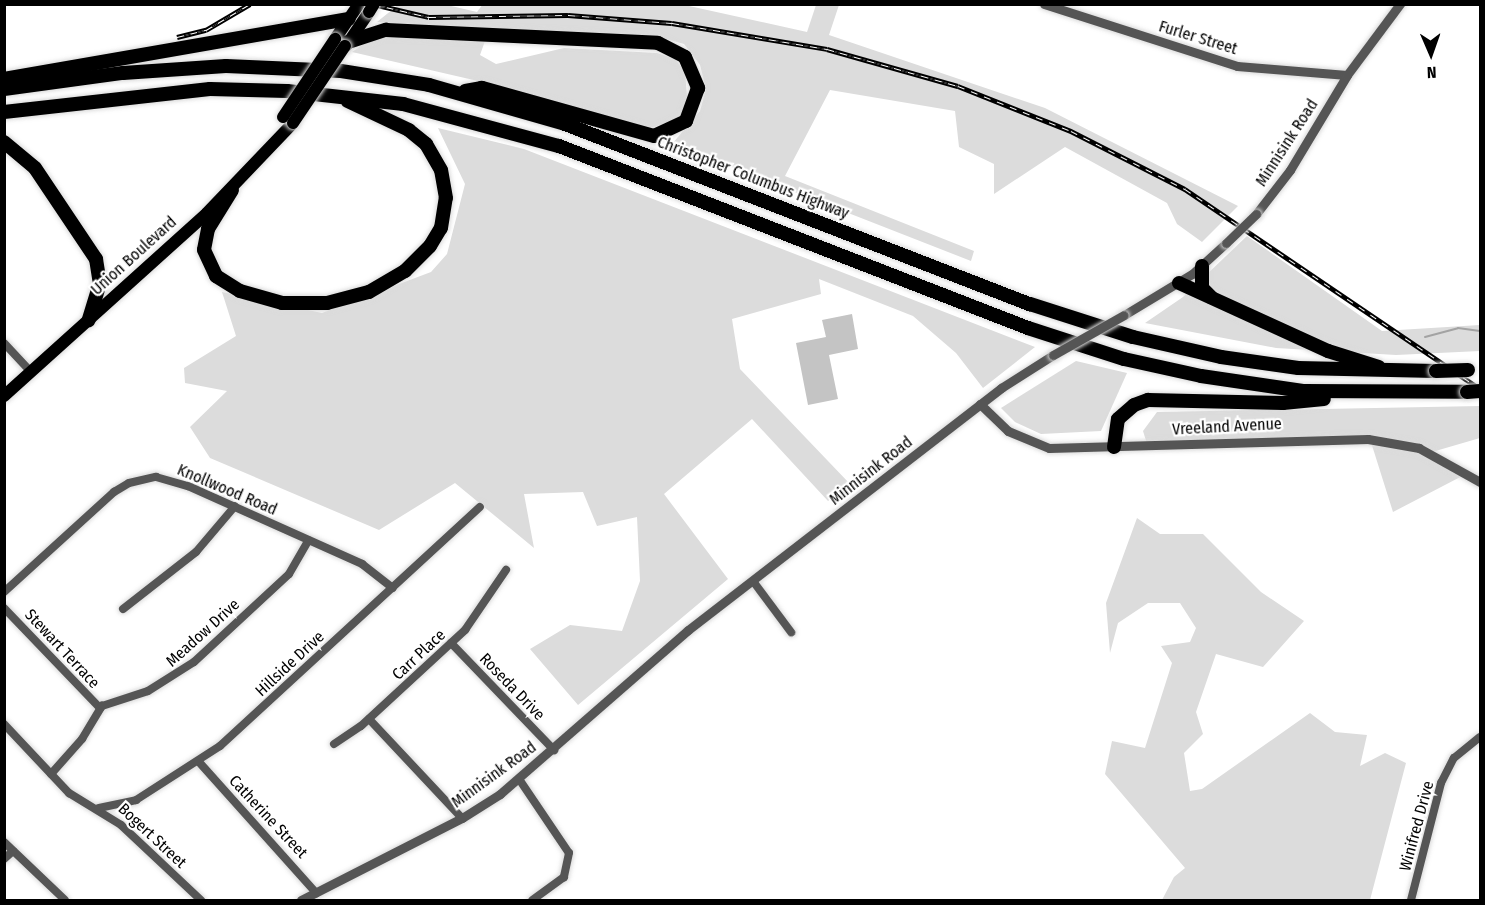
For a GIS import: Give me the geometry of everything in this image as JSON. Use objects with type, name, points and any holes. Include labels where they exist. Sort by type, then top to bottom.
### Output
[{"type":"highway","points":[[4,79],[361,9]]},
{"type":"highway","points":[[343,42],[386,30],[658,43],[685,57],[699,88],[686,121],[654,136],[482,88],[460,92]]},
{"type":"highway","name":"Christopher Columbus Highway","points":[[4,89],[149,70],[252,66],[358,73],[460,92],[589,132],[1087,323],[1227,358],[1298,368],[1394,372],[1474,369]]},
{"type":"highway","points":[[4,112],[172,91],[249,89],[336,95],[444,112],[538,138],[1102,353],[1227,381],[1369,394]]},
{"type":"highway","points":[[232,190],[208,229],[204,250],[216,276],[240,291],[282,303],[327,303],[381,286],[415,263],[430,246],[444,218],[446,189],[437,161],[409,130],[336,95]]},
{"type":"highway","points":[[4,142],[35,168],[96,259],[100,283],[89,320]]},
{"type":"highway","points":[[1202,266],[1202,288],[1215,299]]},
{"type":"highway","points":[[1179,283],[1328,351],[1394,372]]},
{"type":"highway","points":[[1114,447],[1118,419],[1134,405],[1148,400],[1283,403],[1369,394],[1474,392]]},
{"type":"main road","name":"Union Boulevard","points":[[4,396],[232,190],[288,120],[343,42],[361,9]]},
{"type":"main road","name":"Union Boulevard","points":[[343,42],[361,9]]},
{"type":"street","name":"Furler Street","points":[[1044,4],[1238,66],[1347,75]]},
{"type":"street","name":"Minnisink Road","points":[[301,900],[462,818],[519,779],[661,652],[980,404],[1053,355],[1179,283],[1202,266],[1256,214],[1290,170],[1347,75],[1400,4]]},
{"type":"street","points":[[4,343],[31,372]]},
{"type":"street","name":"Vreeland Avenue","points":[[980,404],[1008,432],[1035,444],[1063,450],[1368,439],[1427,451],[1480,482]]},
{"type":"street","name":"Knollwood Road","points":[[4,592],[129,483],[173,480],[362,564],[393,588]]},
{"type":"street","points":[[123,609],[196,552],[234,506]]},
{"type":"street","name":"Hillside Drive","points":[[99,808],[136,800],[199,762],[480,507]]},
{"type":"street","name":"Meadow Drive","points":[[100,708],[148,691],[195,662],[289,574],[309,540]]},
{"type":"street","name":"Carr Place","points":[[334,744],[369,719],[451,643],[481,611],[506,570]]},
{"type":"street","points":[[753,581],[791,632]]},
{"type":"street","name":"Stewart Terrace","points":[[4,608],[100,708]]},
{"type":"street","name":"Roseda Drive","points":[[451,643],[554,750]]},
{"type":"street","points":[[51,774],[82,739],[100,708]]},
{"type":"street","points":[[369,719],[462,818]]},
{"type":"street","name":"Bogert Street","points":[[4,724],[75,798],[99,808],[201,900]]},
{"type":"street","name":"Winifred Drive","points":[[1411,900],[1441,783],[1454,758],[1480,737]]},
{"type":"street","name":"Catherine Street","points":[[199,762],[316,893]]},
{"type":"street","points":[[519,779],[569,853],[564,877],[532,900]]},
{"type":"street","points":[[4,842],[65,900]]},
{"type":"street","points":[[4,860],[14,851]]},
{"type":"shaded area","points":[[483,4],[680,4],[807,32],[816,5],[839,5],[829,35],[1045,108],[1238,206],[1202,242],[1177,224],[1167,203],[1065,147],[994,194],[994,164],[959,147],[955,111],[830,90],[785,176],[974,251],[971,261],[672,144],[700,111],[706,89],[700,65],[684,44],[659,37],[377,22],[398,5],[447,5],[477,12]]},
{"type":"shaded area","points":[[387,37],[485,41],[480,55],[496,64],[564,48],[657,53],[675,59],[685,72],[688,108],[677,120],[643,130],[504,87],[352,52],[371,39]]},
{"type":"shaded area","points":[[438,128],[524,149],[1035,347],[983,388],[956,353],[913,316],[819,279],[821,294],[732,319],[740,369],[850,484],[828,501],[752,419],[664,494],[728,579],[578,705],[530,649],[570,625],[622,631],[640,581],[637,517],[597,526],[583,492],[524,494],[534,548],[455,483],[379,530],[210,458],[190,427],[227,391],[185,383],[184,368],[236,336],[222,292],[322,313],[431,272],[447,254],[465,184]]},
{"type":"shaded area","points":[[1247,236],[1382,331],[1480,325],[1480,351],[1396,355],[1276,348],[1145,323],[1183,297]]},
{"type":"shaded area","points":[[1076,361],[1127,373],[1101,431],[1041,434],[1015,422],[1001,408]]},
{"type":"shaded area","points":[[1480,406],[1480,438],[1432,452],[1468,473],[1393,512],[1370,439],[1148,447],[1143,431],[1157,412]]},
{"type":"shaded area","points":[[1137,518],[1160,534],[1203,534],[1261,592],[1304,621],[1263,667],[1216,654],[1196,712],[1203,734],[1184,753],[1190,791],[1202,789],[1310,713],[1335,732],[1367,735],[1360,766],[1385,753],[1406,763],[1370,900],[1162,900],[1174,877],[1185,868],[1105,774],[1112,741],[1145,748],[1172,663],[1161,646],[1190,642],[1196,628],[1180,603],[1148,603],[1118,623],[1110,653],[1106,603]]},
{"type":"building","points":[[852,314],[858,349],[829,355],[838,399],[808,405],[796,343],[826,337],[822,320]]},
{"type":"waterway","points":[[1425,337],[1458,328],[1480,331]]},
{"type":"railway","points":[[177,37],[206,30],[250,4]]},
{"type":"railway","points":[[373,4],[429,17],[568,15],[672,23],[827,49],[958,86],[1071,131],[1185,189],[1480,389]]}]
